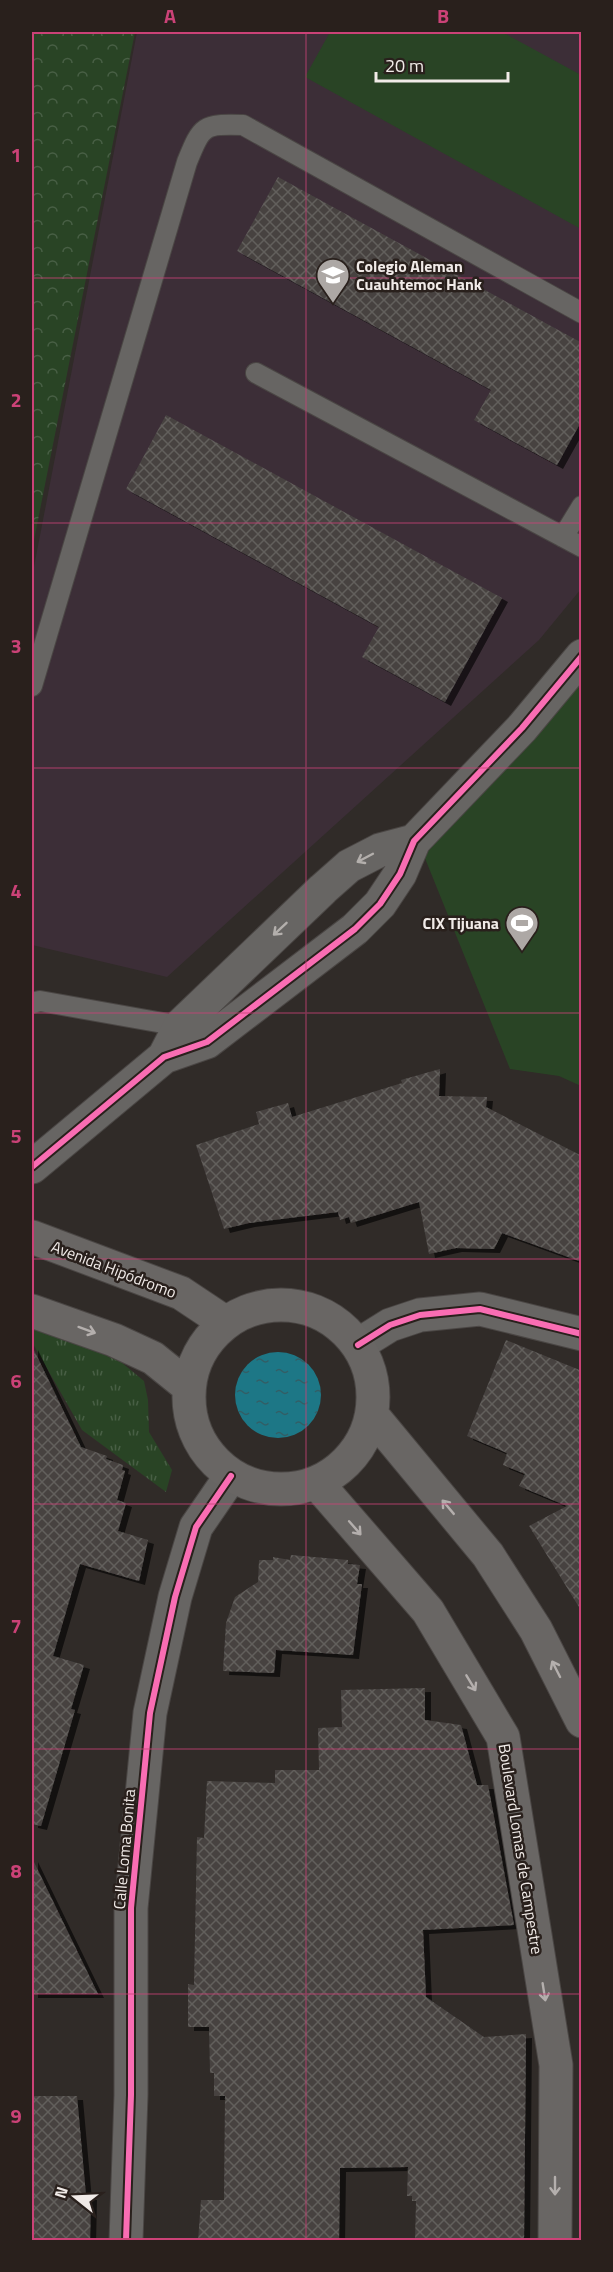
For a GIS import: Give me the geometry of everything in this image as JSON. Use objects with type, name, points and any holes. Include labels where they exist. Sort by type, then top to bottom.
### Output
[{"type":"main road","name":"Avenida Hipódromo","points":[[32,1237],[181,1293],[226,1323]]},
{"type":"main road","points":[[278,1304],[309,1308],[337,1322],[358,1345],[369,1367],[374,1390],[372,1415],[361,1444],[342,1468],[317,1483],[288,1490],[258,1488],[231,1476],[212,1460],[198,1438],[189,1413],[189,1387],[195,1362],[208,1341],[226,1323],[248,1311],[278,1304]]},
{"type":"main road","points":[[32,1311],[114,1340],[153,1358],[189,1387]]},
{"type":"main road","points":[[372,1415],[488,1555],[536,1630],[582,1721]]},
{"type":"main road","name":"Boulevard Lomas de Campestre","points":[[317,1483],[428,1611],[503,1737],[556,2065],[555,2241]]},
{"type":"street","points":[[32,1167],[164,1057],[207,1042],[355,929],[380,904],[400,873],[414,841],[522,728],[582,656]]},
{"type":"street","points":[[164,1057],[180,1026],[349,866],[380,850],[414,841]]},
{"type":"street","points":[[358,1345],[390,1325],[420,1316],[480,1309],[582,1334]]},
{"type":"street","name":"Calle Loma Bonita","points":[[126,2241],[131,2095],[131,1908],[150,1713],[175,1597],[196,1527],[231,1476]]},
{"type":"lane","points":[[32,686],[187,162],[198,134],[212,124],[243,125],[582,314]]},
{"type":"lane","points":[[256,373],[582,547]]},
{"type":"lane","points":[[563,537],[582,506]]},
{"type":"lane","points":[[32,1003],[40,1001],[180,1026]]},
{"type":"shaded area","name":"Colegio Aleman Cuauhtemoc Hank","points":[[137,32],[581,32],[581,589],[539,640],[167,977],[32,945],[32,577]]},
{"type":"green space","points":[[32,32],[135,32],[32,550]]},
{"type":"green space","points":[[330,32],[502,32],[581,75],[581,229],[305,77]]},
{"type":"green space","name":"CIX Tijuana","points":[[581,664],[581,1086],[559,1076],[510,1069],[416,836]]},
{"type":"green space","points":[[32,1324],[121,1362],[144,1381],[148,1400],[149,1432],[172,1470],[166,1492],[82,1430],[32,1342]]},
{"type":"water","points":[[278,1352],[302,1359],[314,1371],[321,1395],[314,1419],[302,1431],[278,1438],[254,1431],[242,1419],[235,1395],[242,1371],[254,1359]]},
{"type":"building","points":[[278,177],[582,343],[582,420],[557,465],[474,420],[491,390],[237,251]]},
{"type":"building","points":[[166,415],[502,598],[445,702],[362,657],[379,627],[126,489]]},
{"type":"building","points":[[440,1069],[439,1096],[487,1097],[486,1107],[582,1156],[582,1262],[502,1233],[494,1249],[456,1248],[429,1254],[419,1202],[351,1223],[349,1217],[340,1220],[338,1212],[249,1223],[224,1229],[196,1145],[259,1124],[256,1112],[288,1103],[292,1117]]},
{"type":"building","points":[[506,1340],[582,1371],[582,1612],[529,1526],[567,1506],[519,1486],[525,1474],[503,1465],[507,1453],[467,1436]]},
{"type":"building","points":[[32,1346],[81,1447],[107,1456],[106,1459],[123,1465],[122,1470],[125,1471],[117,1500],[126,1503],[118,1531],[148,1540],[139,1581],[80,1564],[53,1656],[84,1665],[71,1709],[75,1710],[41,1826],[32,1824]]},
{"type":"building","points":[[291,1555],[348,1560],[348,1564],[360,1565],[357,1584],[362,1584],[353,1655],[276,1650],[274,1673],[223,1671],[226,1623],[235,1597],[258,1582],[259,1560],[273,1560],[273,1557],[290,1560]]},
{"type":"building","points":[[425,1688],[425,1720],[461,1725],[477,1785],[488,1785],[514,1925],[423,1930],[426,1997],[484,2037],[526,2034],[524,2241],[415,2241],[416,2201],[412,2201],[412,2196],[407,2196],[408,2167],[340,2168],[339,2241],[198,2241],[201,2200],[224,2200],[225,2096],[214,2096],[214,2073],[210,2073],[209,2027],[188,2027],[188,1984],[194,1985],[197,1837],[204,1838],[207,1781],[275,1783],[275,1770],[319,1770],[318,1728],[342,1727],[341,1690]]},
{"type":"building","points":[[32,1858],[98,1994],[32,1994]]},
{"type":"building","points":[[32,2096],[77,2096],[86,2196],[91,2196],[90,2241],[32,2241]]},
{"type":"cycle path","points":[[32,1167],[164,1057],[207,1042],[355,929],[380,904],[400,874],[414,841],[522,728],[582,656]]},
{"type":"cycle path","points":[[358,1345],[390,1325],[420,1315],[480,1309],[582,1334]]},
{"type":"cycle path","points":[[126,2240],[131,2095],[131,1908],[150,1713],[175,1597],[196,1527],[231,1476]]},
{"type":"place","name":"Colegio Aleman Cuauhtemoc Hank","points":[[333,304]]},
{"type":"place","name":"CIX Tijuana","points":[[522,952]]}]
